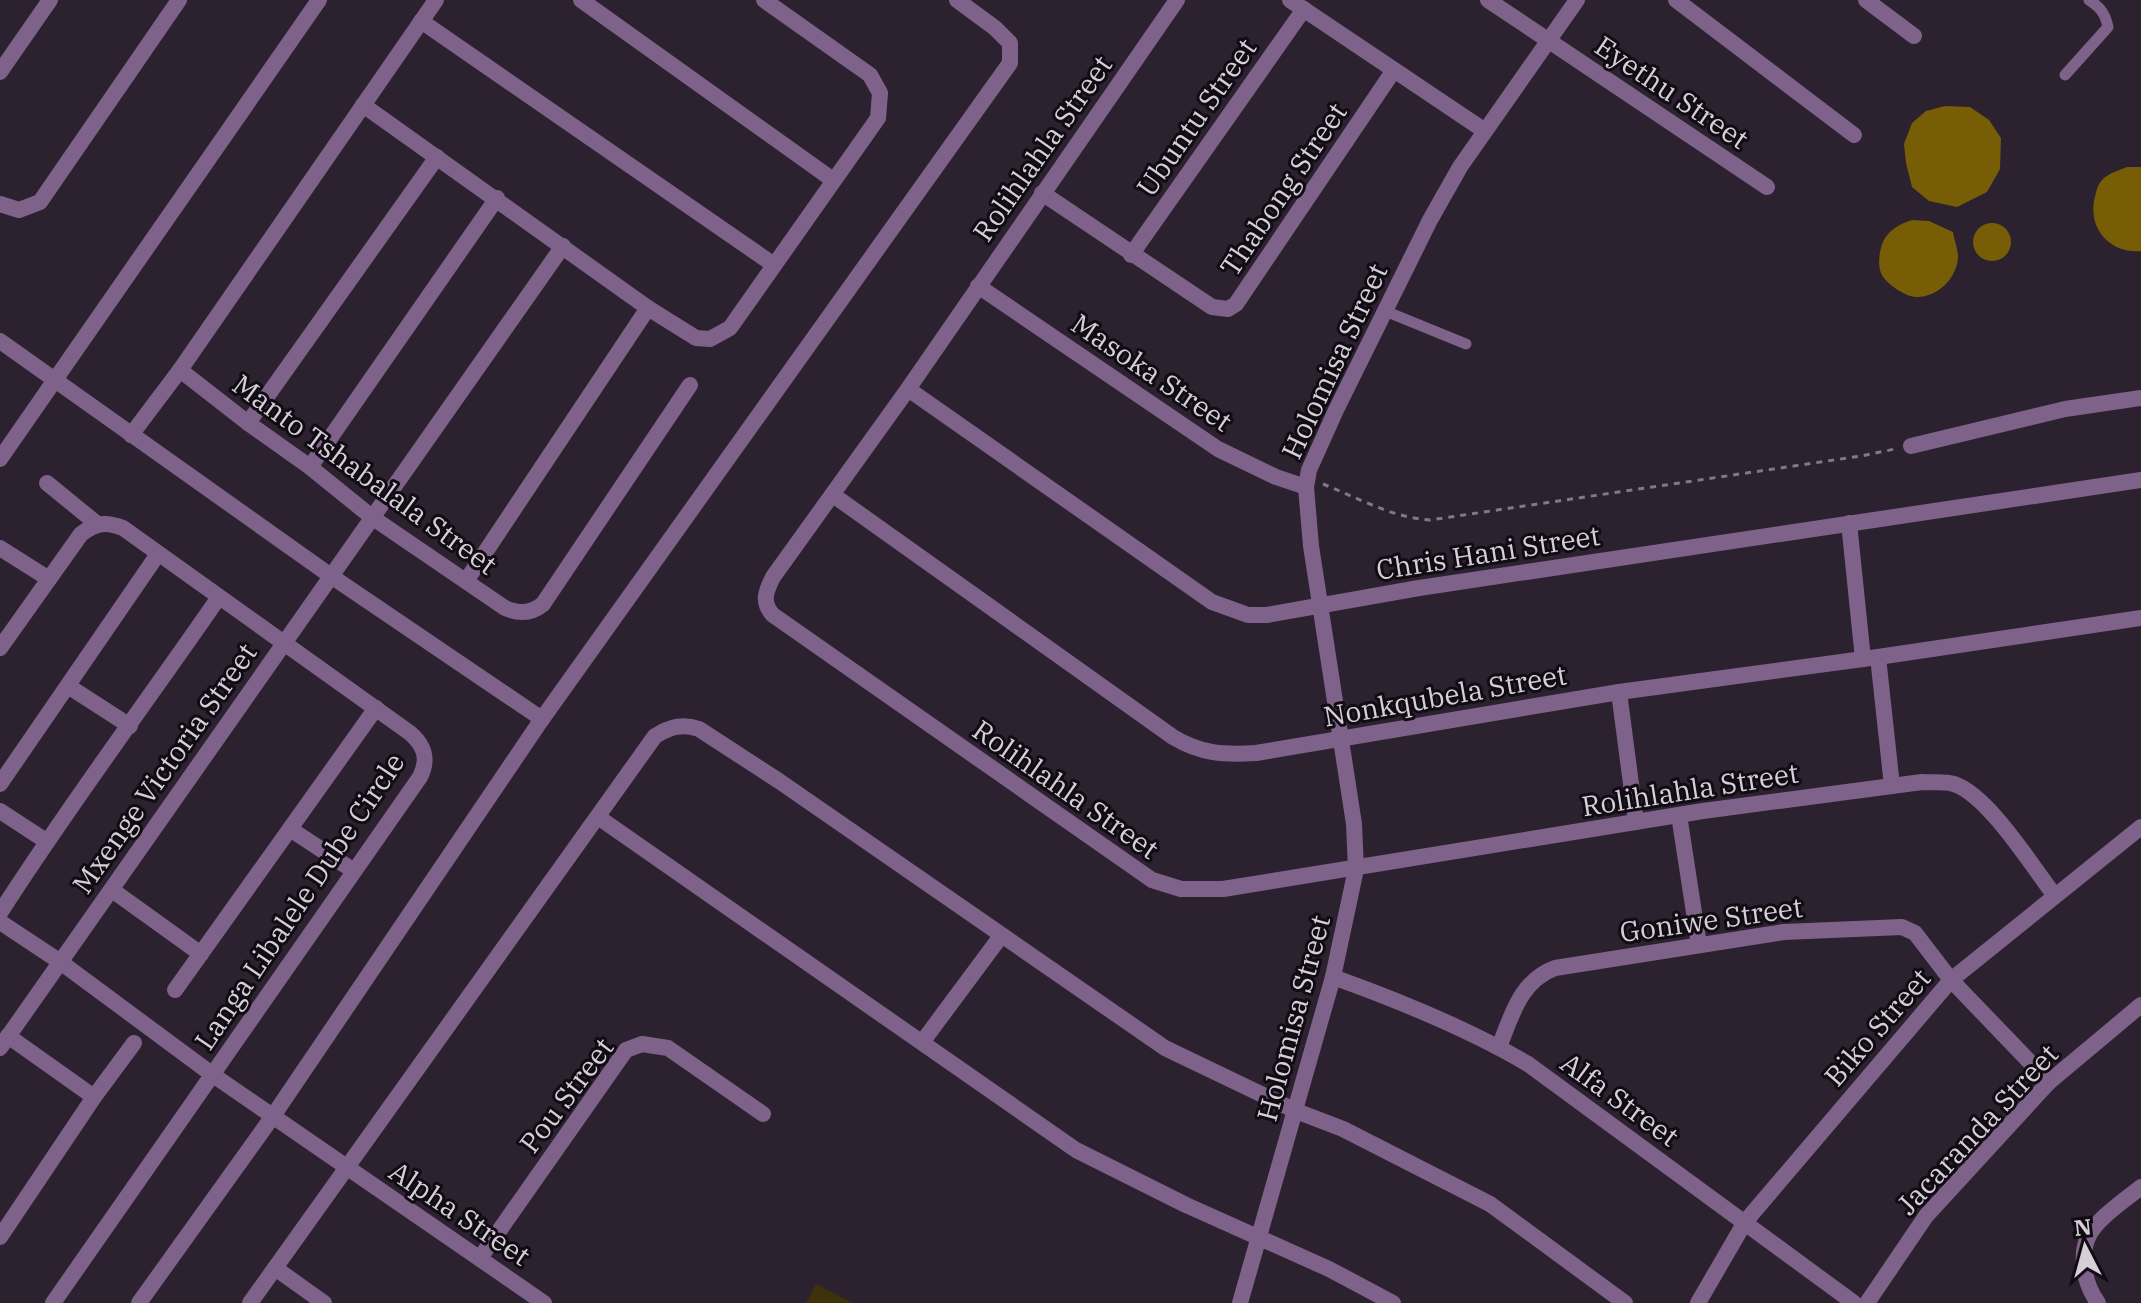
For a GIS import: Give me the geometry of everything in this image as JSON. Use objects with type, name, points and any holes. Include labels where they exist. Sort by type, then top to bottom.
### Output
[{"type":"street","points":[[0,72],[50,0]]},
{"type":"street","points":[[0,204],[19,210],[40,202],[179,0]]},
{"type":"street","points":[[0,459],[319,0]]},
{"type":"street","points":[[131,435],[180,370],[436,0]]},
{"type":"street","points":[[581,0],[833,180]]},
{"type":"street","points":[[363,105],[648,308],[696,338],[710,339],[730,328],[878,118],[880,93],[870,75],[764,0]]},
{"type":"street","points":[[139,1303],[273,1116],[542,719],[1010,63],[1010,43],[957,0]]},
{"type":"street","name":"Rolihlahla Street","points":[[1177,0],[908,389],[773,577],[765,600],[766,607],[773,615],[1152,880],[1181,889],[1223,889],[1679,815],[1922,782],[1951,783],[1967,790],[1988,808],[2055,896]]},
{"type":"street","points":[[1488,0],[1548,40]]},
{"type":"street","name":"Holomisa Street","points":[[1240,1303],[1333,977],[1356,869],[1354,824],[1309,533],[1307,482],[1336,410],[1430,220],[1460,167],[1577,0]]},
{"type":"street","points":[[1676,0],[1854,135]]},
{"type":"street","points":[[1866,0],[1914,36]]},
{"type":"street","points":[[1297,4],[1485,131]]},
{"type":"street","name":"Ubuntu Street","points":[[1131,255],[1297,4]]},
{"type":"street","points":[[421,21],[774,265]]},
{"type":"street","name":"Eyethu Street","points":[[1548,40],[1767,187]]},
{"type":"street","name":"Thabong Street","points":[[1042,193],[1212,307],[1218,310],[1232,307],[1394,70]]},
{"type":"street","points":[[248,423],[437,157]]},
{"type":"street","points":[[310,467],[497,198]]},
{"type":"street","name":"Mxenge Victoria Street","points":[[4,1042],[563,246]]},
{"type":"street","name":"Masoka Street","points":[[978,286],[1218,449],[1276,477],[1307,482]]},
{"type":"street","points":[[466,581],[648,308]]},
{"type":"street","points":[[0,341],[331,576],[542,719]]},
{"type":"street","name":"Manto Tshabalala Street","points":[[180,370],[373,518],[505,608],[523,613],[543,604],[690,385]]},
{"type":"street","name":"Chris Hani Street","points":[[908,389],[1212,602],[1248,615],[1267,615],[2141,480]]},
{"type":"street","points":[[1911,446],[2065,409],[2141,398]]},
{"type":"street","points":[[1,645],[81,534],[96,523],[47,483]]},
{"type":"street","name":"Nonkqubela Street","points":[[833,495],[1188,746],[1213,754],[1256,753],[1619,692],[2141,618]]},
{"type":"street","name":"Langa Libalele Dube Circle","points":[[53,1303],[420,777],[426,762],[416,738],[376,708],[123,528],[96,523]]},
{"type":"street","points":[[1849,523],[1892,786]]},
{"type":"street","points":[[0,548],[49,579]]},
{"type":"street","points":[[0,784],[158,554]]},
{"type":"street","points":[[0,913],[46,841],[219,597]]},
{"type":"street","points":[[68,686],[130,726]]},
{"type":"street","points":[[1619,692],[1636,822]]},
{"type":"street","points":[[175,990],[376,708]]},
{"type":"street","points":[[250,1303],[655,736],[676,726],[692,727],[779,781],[1165,1048],[1296,1111],[1343,1129],[1490,1204],[1625,1303]]},
{"type":"street","points":[[0,811],[46,841]]},
{"type":"street","points":[[1679,815],[1699,945]]},
{"type":"street","points":[[598,817],[1076,1150],[1186,1205],[1367,1287],[1393,1303]]},
{"type":"street","name":"Biko Street","points":[[1698,1303],[1745,1222],[1951,980],[2141,827]]},
{"type":"street","points":[[290,829],[354,871]]},
{"type":"street","points":[[112,890],[201,954]]},
{"type":"street","name":"Alpha Street","points":[[0,922],[59,961],[213,1075],[544,1303]]},
{"type":"street","name":"Goniwe Street","points":[[1499,1047],[1519,998],[1535,978],[1545,972],[1569,965],[1784,932],[1902,927],[1915,933],[1951,980]]},
{"type":"street","points":[[923,1041],[1001,936]]},
{"type":"street","name":"Alfa Street","points":[[1333,977],[1387,996],[1499,1047],[1584,1103],[1854,1303]]},
{"type":"street","points":[[1951,980],[2049,1082]]},
{"type":"street","name":"Jacaranda Street","points":[[1867,1303],[1926,1216],[2049,1082],[2141,1005]]},
{"type":"street","points":[[4,1042],[94,1097]]},
{"type":"street","points":[[0,1237],[134,1043]]},
{"type":"street","name":"Pou Street","points":[[480,1258],[626,1050],[652,1044],[668,1048],[763,1114]]},
{"type":"street","points":[[2098,1303],[2089,1291],[2083,1271],[2087,1241],[2094,1226],[2141,1187]]},
{"type":"street","points":[[275,1268],[324,1303]]},
{"type":"lane","points":[[2065,75],[2108,27],[2106,16],[2089,0]]},
{"type":"lane","points":[[1385,311],[1466,344]]},
{"type":"path","points":[[1307,482],[1412,519],[1430,520],[1845,459],[1911,446]]},
{"type":"shaded area","points":[[1945,106],[1970,107],[1989,120],[2001,138],[2000,169],[1987,192],[1957,207],[1929,201],[1912,187],[1906,163],[1904,144],[1912,123],[1926,111]]},
{"type":"shaded area","points":[[2127,167],[2141,167],[2141,251],[2121,249],[2112,244],[2099,231],[2093,212],[2096,192],[2102,180]]},
{"type":"shaded area","points":[[1912,220],[1929,221],[1953,232],[1958,257],[1954,272],[1945,285],[1932,294],[1917,297],[1896,289],[1883,277],[1879,267],[1885,238],[1897,227]]},
{"type":"shaded area","points":[[1992,223],[2006,228],[2011,242],[2006,256],[1992,261],[1978,256],[1973,242],[1978,228]]},
{"type":"shaded area","points":[[816,1284],[853,1303],[806,1303]]}]
